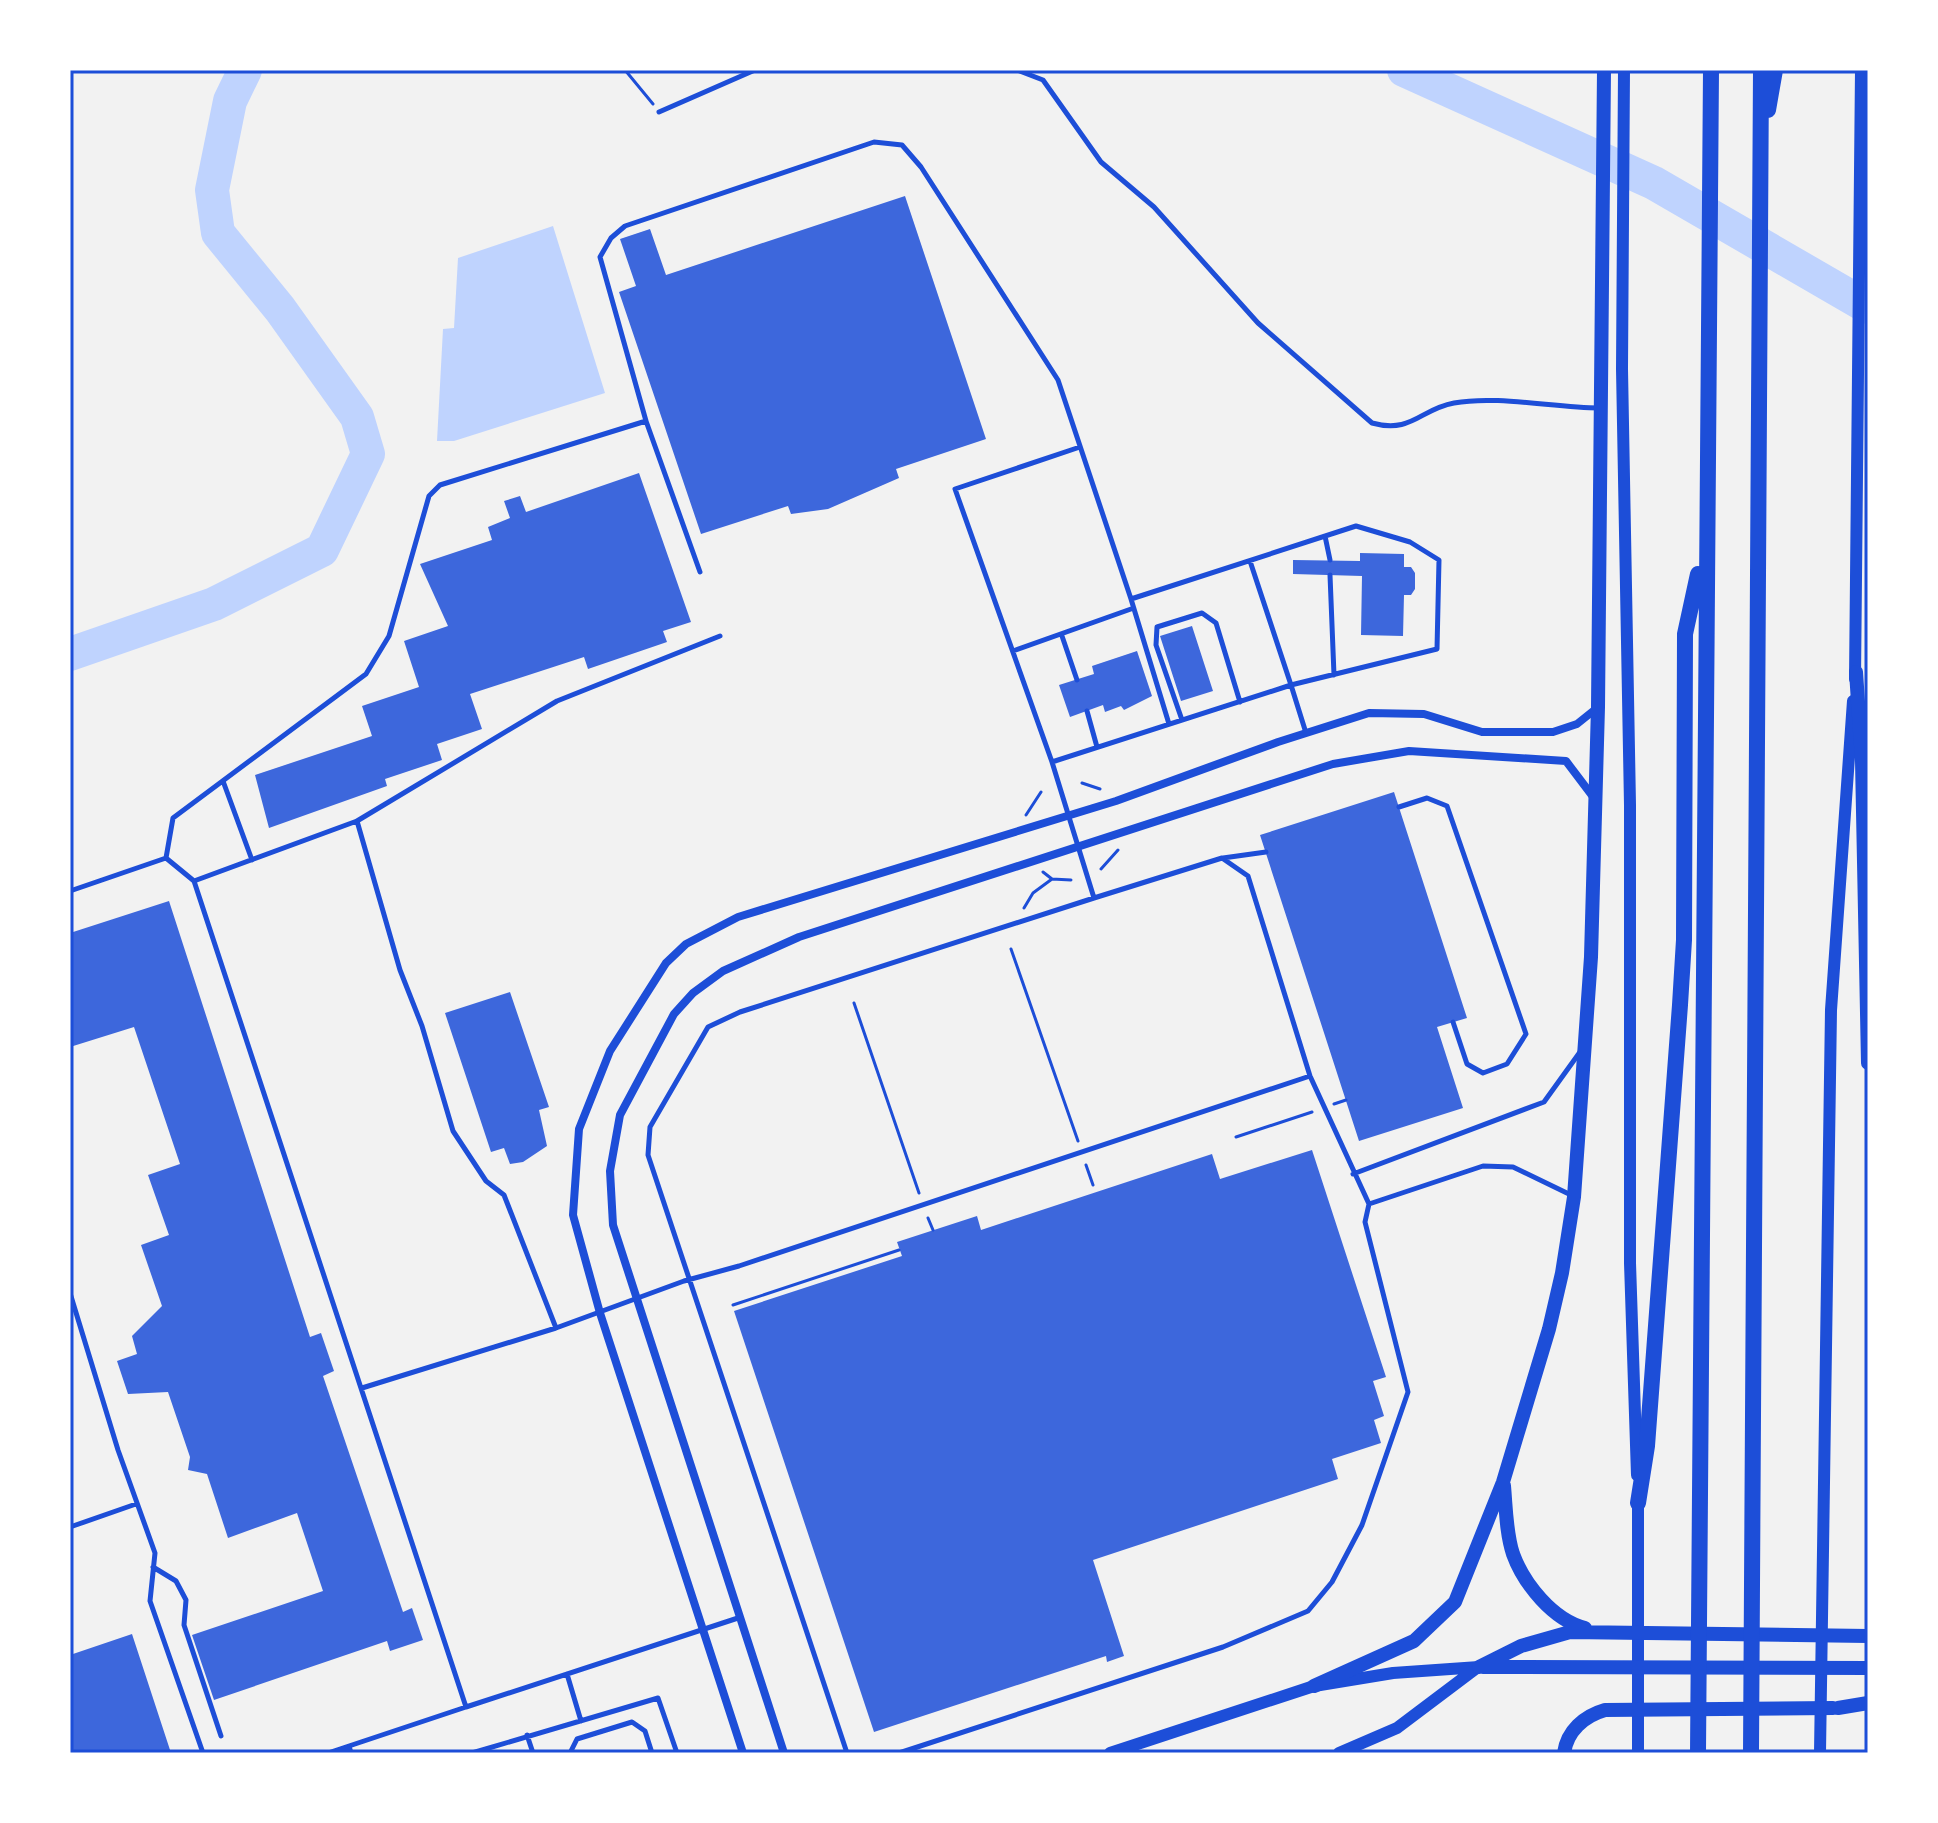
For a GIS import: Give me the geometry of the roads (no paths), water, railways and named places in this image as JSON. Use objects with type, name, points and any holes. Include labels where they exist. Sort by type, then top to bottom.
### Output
[{"type":"highway","points":[[1698,1753],[1711,70]]},
{"type":"highway","points":[[1761,70],[1763,132]]},
{"type":"highway","points":[[1751,1753],[1760,159],[1775,70]]},
{"type":"highway","points":[[1638,1503],[1647,1446],[1683,953],[1685,634],[1706,541]]},
{"type":"main road","points":[[1110,1753],[1314,1686],[1414,1641],[1446,1612],[1464,1583],[1503,1482],[1549,1329],[1574,1197],[1585,1044],[1598,707],[1604,70]]},
{"type":"main road","points":[[1861,70],[1856,672],[1862,761],[1868,1063]]},
{"type":"main road","points":[[1624,73],[1626,199],[1622,369],[1630,805],[1630,1263],[1638,1503],[1638,1753]]},
{"type":"main road","points":[[1820,1753],[1831,1010],[1839,855],[1856,672]]},
{"type":"main road","points":[[1503,1482],[1511,1544],[1523,1574],[1562,1617],[1595,1630]]},
{"type":"main road","points":[[1837,1633],[1868,1626]]},
{"type":"main road","points":[[1339,1753],[1397,1728],[1479,1667],[1548,1636],[1595,1630],[1868,1636]]},
{"type":"main road","points":[[1314,1686],[1393,1673],[1479,1667],[1868,1668]]},
{"type":"main road","points":[[1836,1708],[1868,1703]]},
{"type":"main road","points":[[1564,1753],[1574,1729],[1586,1717],[1621,1707],[1836,1708],[1868,1711]]},
{"type":"street","points":[[743,1753],[600,1313],[573,1215],[579,1129],[610,1051],[666,963],[686,944],[738,917],[1067,816],[1369,713],[1424,714],[1482,732],[1553,732],[1577,724],[1598,707]]},
{"type":"street","points":[[784,1753],[636,1300],[609,1201],[610,1171],[620,1115],[674,1014],[693,993],[723,971],[799,937],[1333,764],[1409,751],[1566,761],[1595,799]]},
{"type":"lane","points":[[659,112],[755,70]]},
{"type":"lane","points":[[1017,70],[1043,80],[1101,162],[1154,207],[1258,323],[1372,423],[1389,428],[1407,425],[1453,403],[1600,408]]},
{"type":"lane","points":[[700,572],[646,421],[600,257],[611,238],[625,226],[874,142],[902,145],[921,167],[1058,380],[1169,724]]},
{"type":"lane","points":[[166,858],[173,818],[366,674],[389,636],[429,496],[440,485],[646,421]]},
{"type":"lane","points":[[1080,447],[955,489],[1052,762],[1076,848],[1094,898]]},
{"type":"lane","points":[[1052,762],[1291,685],[1437,649],[1439,560],[1410,542],[1356,526],[1131,599]]},
{"type":"lane","points":[[1325,536],[1330,560]]},
{"type":"lane","points":[[1250,561],[1306,733]]},
{"type":"lane","points":[[1330,575],[1334,675]]},
{"type":"lane","points":[[1013,651],[1062,636],[1084,623],[1131,609]]},
{"type":"lane","points":[[1182,720],[1156,645],[1157,627],[1202,613],[1216,623],[1240,702]]},
{"type":"lane","points":[[194,881],[357,821],[557,701],[720,636]]},
{"type":"lane","points":[[1062,636],[1077,680]]},
{"type":"lane","points":[[1087,711],[1097,747]]},
{"type":"lane","points":[[223,781],[252,860]]},
{"type":"lane","points":[[1399,807],[1427,798],[1447,806],[1526,1034],[1507,1064],[1483,1073],[1467,1064],[1453,1022]]},
{"type":"lane","points":[[357,821],[400,970],[422,1026],[453,1131],[486,1181],[504,1195],[556,1328]]},
{"type":"lane","points":[[847,1753],[687,1280],[648,1155],[650,1127],[708,1027],[740,1012],[1222,858],[1266,852]]},
{"type":"lane","points":[[166,858],[194,881],[466,1707]]},
{"type":"lane","points":[[70,891],[166,858]]},
{"type":"lane","points":[[899,1753],[1223,1647],[1308,1611],[1332,1582],[1362,1525],[1408,1392],[1365,1222],[1369,1204],[1310,1076],[1248,876],[1222,858]]},
{"type":"lane","points":[[1353,1175],[1544,1102],[1585,1044]]},
{"type":"lane","points":[[362,1388],[556,1328],[687,1280],[739,1266],[1310,1076]]},
{"type":"lane","points":[[1369,1204],[1483,1166],[1513,1167],[1574,1197]]},
{"type":"lane","points":[[70,1293],[136,1504],[155,1553],[150,1601],[203,1753]]},
{"type":"lane","points":[[70,1527],[136,1504]]},
{"type":"lane","points":[[153,1567],[176,1581],[186,1600],[184,1625],[221,1736]]},
{"type":"lane","points":[[328,1753],[350,1750],[466,1707],[738,1618]]},
{"type":"lane","points":[[567,1674],[581,1721]]},
{"type":"lane","points":[[472,1753],[658,1698],[677,1753]]},
{"type":"lane","points":[[570,1753],[577,1739],[632,1722],[645,1731],[652,1753]]},
{"type":"lane","points":[[527,1735],[533,1753]]},
{"type":"water","points":[[553,226],[605,393],[454,441],[437,441],[443,329],[454,328],[458,258]]},
{"type":"waterway","points":[[70,654],[214,604],[322,550],[368,454],[357,417],[280,309],[218,233],[212,190],[230,101],[245,70]]},
{"type":"waterway","points":[[1404,70],[1654,183],[1868,307]]}]
